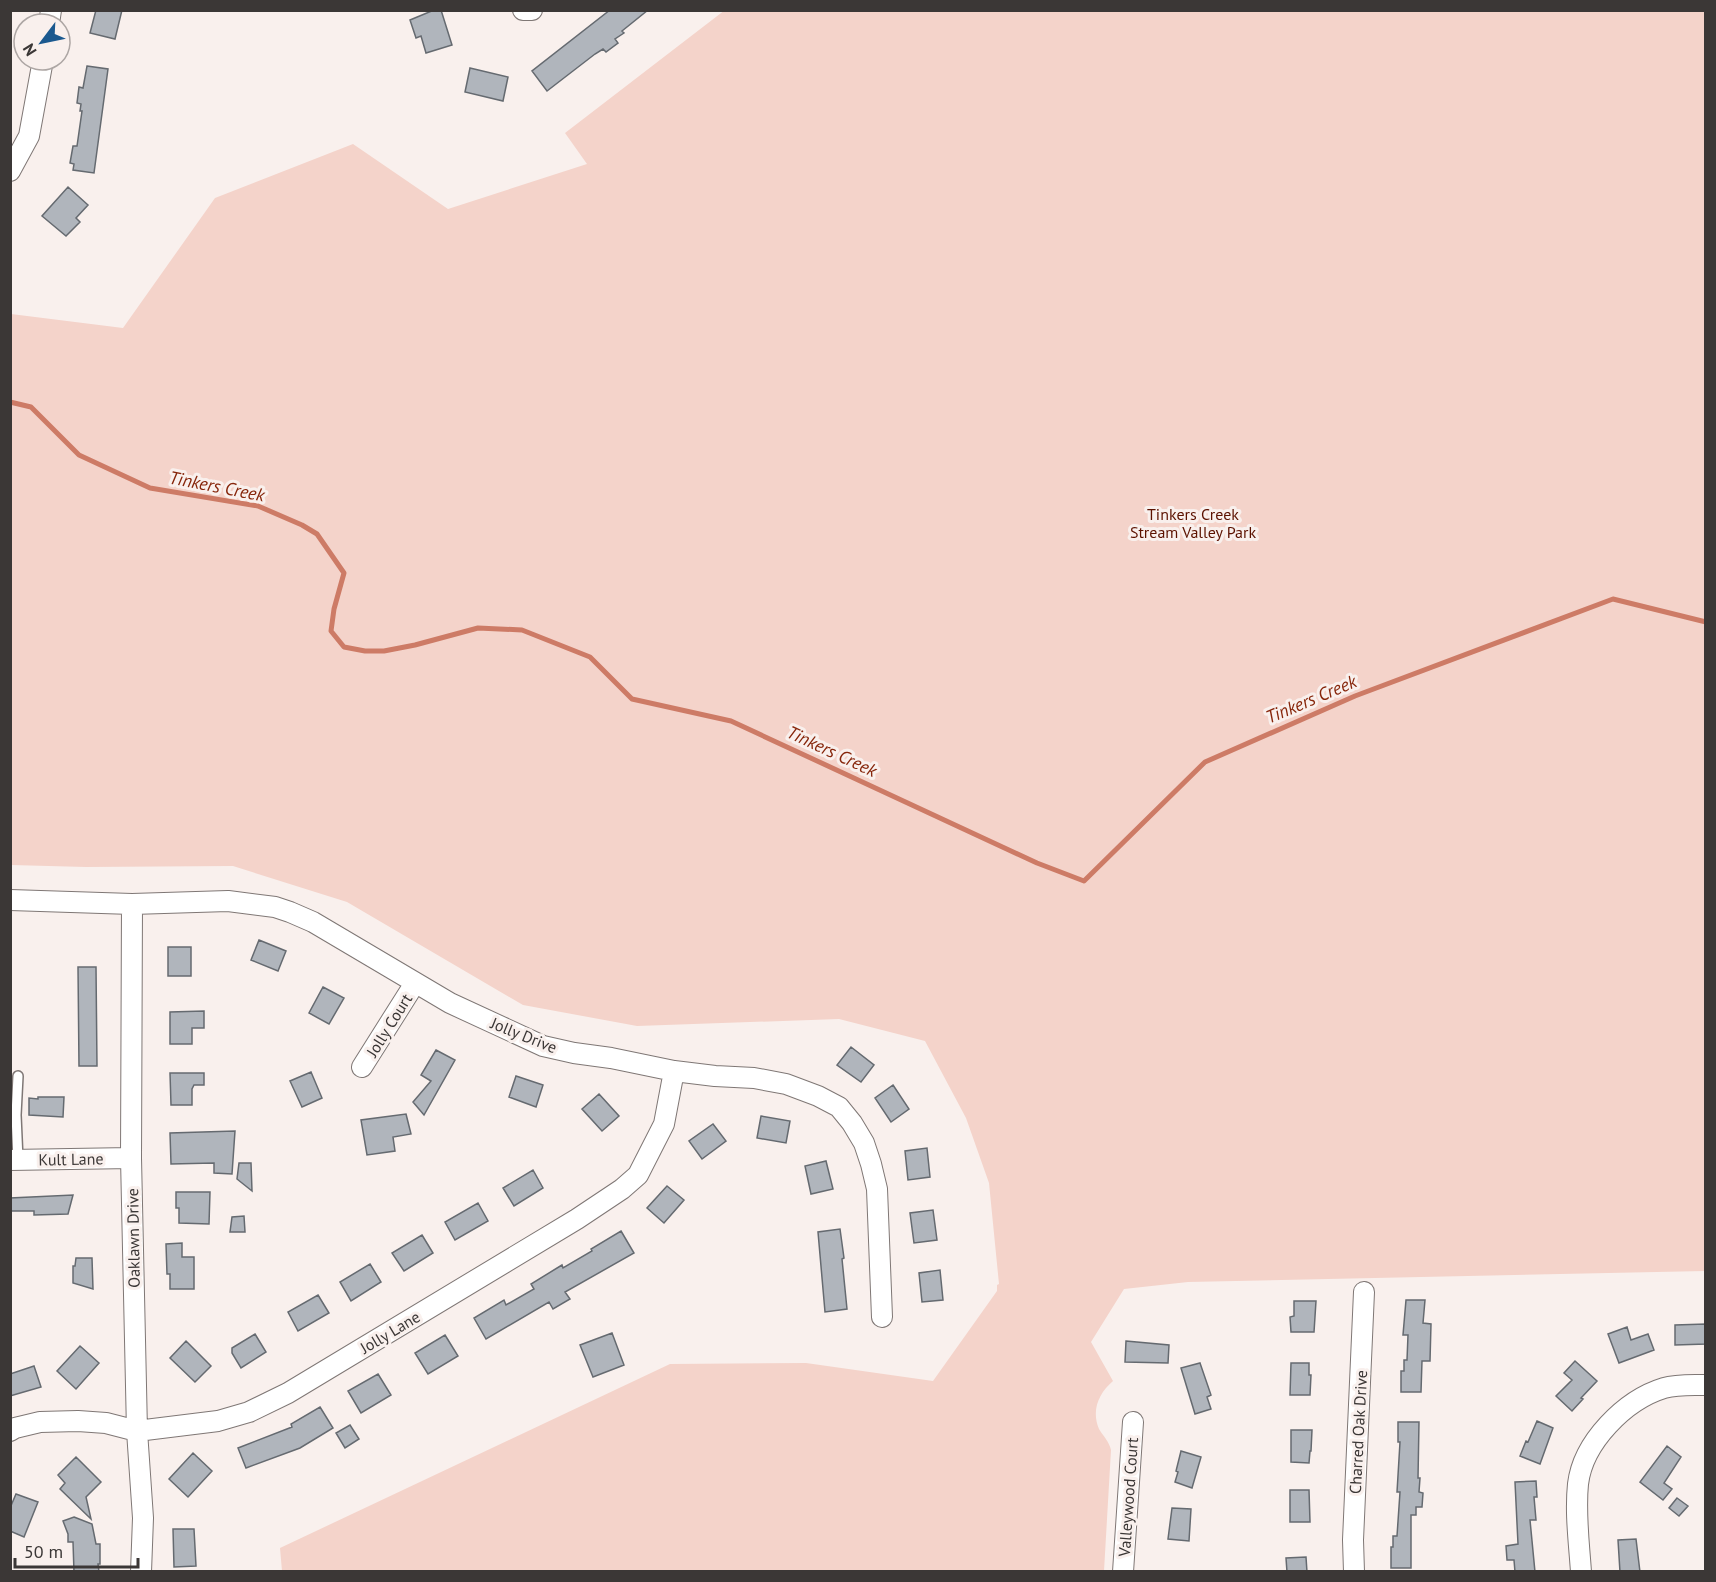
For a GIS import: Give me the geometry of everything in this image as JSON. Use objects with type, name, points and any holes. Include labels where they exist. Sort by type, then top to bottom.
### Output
[{"type":"street","points":[[523,10],[532,10]]},
{"type":"street","points":[[10,171],[29,136],[41,72]]},
{"type":"street","name":"Jolly Drive","points":[[10,900],[132,904],[228,901],[275,907],[313,922],[450,1003],[543,1046],[674,1071],[754,1078],[786,1084],[818,1096],[838,1107],[852,1123],[864,1143],[871,1164],[877,1189],[882,1317]]},
{"type":"street","name":"Oaklawn Drive","points":[[132,904],[131,1158],[137,1431],[143,1518],[141,1572]]},
{"type":"street","name":"Jolly Court","points":[[362,1067],[415,983]]},
{"type":"street","name":"Jolly Lane","points":[[10,1431],[40,1422],[106,1423],[137,1431],[218,1420],[249,1412],[288,1393],[622,1189],[638,1175],[664,1124],[674,1071]]},
{"type":"street","name":"Kult Lane","points":[[14,1160],[131,1158]]},
{"type":"street","name":"Charred Oak Drive","points":[[1354,1572],[1353,1540],[1364,1292]]},
{"type":"street","points":[[1581,1572],[1577,1509],[1578,1481],[1593,1444],[1606,1427],[1628,1407],[1646,1395],[1666,1388],[1706,1385]]},
{"type":"street","name":"Valleywood Court","points":[[1123,1572],[1133,1422]]},
{"type":"lane","points":[[14,1160],[18,1076]]},
{"type":"green space","name":"Tinkers Creek Stream Valley Park","points":[[725,10],[1705,11],[1705,1271],[1188,1282],[1124,1289],[1091,1342],[1113,1381],[1100,1396],[1096,1409],[1099,1429],[1111,1450],[1104,1571],[282,1571],[280,1548],[670,1364],[806,1363],[933,1381],[997,1291],[999,1284],[989,1183],[966,1118],[925,1041],[839,1019],[637,1026],[523,1005],[347,902],[233,866],[11,865],[11,314],[123,328],[215,198],[353,144],[448,209],[587,164],[565,133]]},
{"type":"building","points":[[96,10],[122,10],[115,39],[90,33]]},
{"type":"building","points":[[434,10],[441,10],[452,45],[426,53],[421,36],[416,38],[410,20]]},
{"type":"building","points":[[610,10],[648,10],[622,31],[624,33],[615,39],[618,43],[606,52],[603,49],[595,54],[547,91],[532,71]]},
{"type":"building","points":[[87,66],[108,69],[94,173],[73,170],[74,164],[70,163],[73,146],[77,146],[82,111],[80,111],[81,104],[77,103],[79,87],[83,88]]},
{"type":"building","points":[[470,68],[508,77],[503,101],[465,92]]},
{"type":"building","points":[[68,187],[88,205],[76,218],[80,222],[66,236],[42,216]]},
{"type":"building","points":[[259,940],[286,951],[278,971],[251,960]]},
{"type":"building","points":[[168,947],[191,947],[191,976],[168,976]]},
{"type":"building","points":[[78,967],[96,967],[97,1066],[79,1066]]},
{"type":"building","points":[[323,987],[344,998],[329,1024],[309,1013]]},
{"type":"building","points":[[204,1011],[204,1028],[192,1028],[192,1044],[170,1044],[170,1012]]},
{"type":"building","points":[[851,1047],[874,1065],[861,1082],[837,1065]]},
{"type":"building","points":[[436,1050],[455,1060],[424,1115],[413,1102],[431,1081],[421,1075]]},
{"type":"building","points":[[311,1072],[322,1098],[302,1107],[290,1081]]},
{"type":"building","points":[[170,1073],[204,1073],[204,1085],[194,1085],[192,1089],[192,1105],[171,1105]]},
{"type":"building","points":[[516,1076],[543,1085],[536,1107],[509,1097]]},
{"type":"building","points":[[893,1085],[909,1109],[891,1122],[875,1098]]},
{"type":"building","points":[[599,1094],[619,1116],[602,1131],[582,1109]]},
{"type":"building","points":[[38,1097],[64,1097],[63,1117],[29,1115],[29,1098],[38,1099]]},
{"type":"building","points":[[406,1114],[411,1134],[393,1137],[395,1151],[367,1155],[361,1120]]},
{"type":"building","points":[[761,1116],[790,1121],[786,1143],[757,1138]]},
{"type":"building","points":[[713,1124],[726,1141],[702,1159],[689,1141]]},
{"type":"building","points":[[235,1131],[232,1174],[214,1173],[214,1163],[171,1164],[170,1133]]},
{"type":"building","points":[[927,1148],[930,1177],[908,1180],[905,1151]]},
{"type":"building","points":[[826,1161],[833,1189],[811,1194],[805,1166]]},
{"type":"building","points":[[239,1163],[251,1163],[252,1191],[237,1179]]},
{"type":"building","points":[[533,1170],[543,1188],[514,1206],[503,1188]]},
{"type":"building","points":[[667,1186],[684,1200],[664,1223],[647,1208]]},
{"type":"building","points":[[176,1192],[210,1192],[209,1224],[179,1223]]},
{"type":"building","points":[[73,1195],[68,1214],[34,1215],[34,1211],[10,1211],[10,1198]]},
{"type":"building","points":[[478,1203],[488,1221],[455,1240],[445,1222]]},
{"type":"building","points":[[933,1210],[937,1240],[914,1243],[910,1213]]},
{"type":"building","points":[[244,1216],[245,1232],[230,1232],[232,1217]]},
{"type":"building","points":[[840,1229],[847,1309],[825,1312],[818,1232]]},
{"type":"building","points":[[621,1231],[634,1253],[565,1292],[570,1299],[553,1309],[549,1302],[486,1339],[474,1318],[504,1300],[506,1305],[534,1289],[531,1284],[562,1265],[563,1268],[592,1251],[591,1249]]},
{"type":"building","points":[[422,1235],[433,1253],[404,1271],[392,1253]]},
{"type":"building","points":[[182,1243],[182,1257],[194,1257],[194,1289],[170,1289],[166,1244]]},
{"type":"building","points":[[76,1258],[92,1258],[93,1289],[73,1283],[73,1266],[75,1266]]},
{"type":"building","points":[[370,1264],[381,1282],[351,1301],[340,1282]]},
{"type":"building","points":[[940,1270],[943,1300],[922,1302],[919,1273]]},
{"type":"building","points":[[318,1295],[329,1313],[298,1331],[288,1312]]},
{"type":"building","points":[[1406,1300],[1425,1300],[1423,1323],[1431,1324],[1430,1361],[1422,1361],[1421,1392],[1401,1392],[1401,1371],[1404,1371],[1404,1360],[1407,1360],[1408,1335],[1403,1335]]},
{"type":"building","points":[[1294,1301],[1316,1301],[1314,1332],[1291,1332],[1290,1317],[1294,1316]]},
{"type":"building","points":[[1706,1324],[1706,1344],[1675,1345],[1675,1325]]},
{"type":"building","points":[[1627,1327],[1631,1340],[1648,1334],[1654,1350],[1619,1363],[1608,1334]]},
{"type":"building","points":[[612,1333],[624,1365],[593,1377],[580,1345]]},
{"type":"building","points":[[255,1334],[266,1352],[241,1368],[232,1353],[232,1348]]},
{"type":"building","points":[[445,1335],[458,1356],[428,1374],[415,1353]]},
{"type":"building","points":[[186,1341],[211,1366],[195,1382],[170,1358]]},
{"type":"building","points":[[1126,1341],[1169,1345],[1168,1363],[1125,1362]]},
{"type":"building","points":[[80,1346],[99,1363],[76,1389],[57,1371]]},
{"type":"building","points":[[1575,1361],[1597,1381],[1572,1411],[1556,1396],[1572,1380],[1564,1373]]},
{"type":"building","points":[[1200,1363],[1211,1395],[1207,1397],[1211,1409],[1195,1414],[1181,1368]]},
{"type":"building","points":[[1291,1363],[1309,1363],[1310,1395],[1290,1395]]},
{"type":"building","points":[[34,1366],[41,1387],[10,1396],[10,1374]]},
{"type":"building","points":[[378,1374],[391,1395],[361,1413],[348,1391]]},
{"type":"building","points":[[320,1407],[333,1428],[300,1448],[246,1468],[238,1448],[292,1427],[291,1424]]},
{"type":"building","points":[[1537,1421],[1553,1428],[1540,1464],[1520,1456]]},
{"type":"building","points":[[1398,1422],[1419,1422],[1418,1478],[1420,1478],[1419,1492],[1423,1493],[1422,1507],[1416,1507],[1416,1515],[1411,1515],[1411,1568],[1391,1568],[1391,1547],[1393,1547],[1393,1536],[1397,1536],[1400,1492],[1397,1492],[1400,1442],[1398,1442]]},
{"type":"building","points":[[350,1425],[359,1439],[345,1448],[336,1433]]},
{"type":"building","points":[[1291,1430],[1312,1430],[1309,1463],[1291,1462]]},
{"type":"building","points":[[1667,1446],[1681,1457],[1664,1483],[1672,1489],[1663,1500],[1640,1482]]},
{"type":"building","points":[[1181,1451],[1201,1457],[1192,1488],[1175,1482]]},
{"type":"building","points":[[193,1453],[212,1471],[188,1497],[169,1479]]},
{"type":"building","points":[[76,1457],[101,1482],[86,1497],[91,1519],[60,1489],[65,1483],[58,1475]]},
{"type":"building","points":[[1536,1481],[1537,1497],[1534,1497],[1536,1520],[1530,1520],[1535,1572],[1515,1572],[1514,1560],[1507,1560],[1506,1546],[1518,1544],[1515,1482]]},
{"type":"building","points":[[1290,1490],[1309,1490],[1310,1522],[1290,1522]]},
{"type":"building","points":[[16,1494],[38,1502],[24,1537],[10,1531],[10,1508]]},
{"type":"building","points":[[1677,1498],[1688,1506],[1679,1516],[1669,1508]]},
{"type":"building","points":[[1172,1508],[1191,1509],[1189,1541],[1168,1539]]},
{"type":"building","points":[[74,1517],[92,1524],[96,1544],[100,1544],[99,1572],[74,1572],[73,1542],[68,1542],[68,1534],[63,1521]]},
{"type":"building","points":[[173,1529],[194,1529],[196,1566],[174,1567]]},
{"type":"building","points":[[1636,1539],[1640,1572],[1620,1572],[1618,1540]]},
{"type":"building","points":[[1306,1557],[1307,1572],[1287,1572],[1286,1558]]},
{"type":"waterway","name":"Tinkers Creek","points":[[10,402],[31,407],[79,455],[150,488],[258,506],[317,534],[344,573],[334,609],[331,631],[344,647],[365,651],[384,651],[478,628],[522,630],[590,657],[632,699],[731,721],[1037,863],[1084,881],[1205,762],[1355,696],[1613,599],[1706,622]]}]
